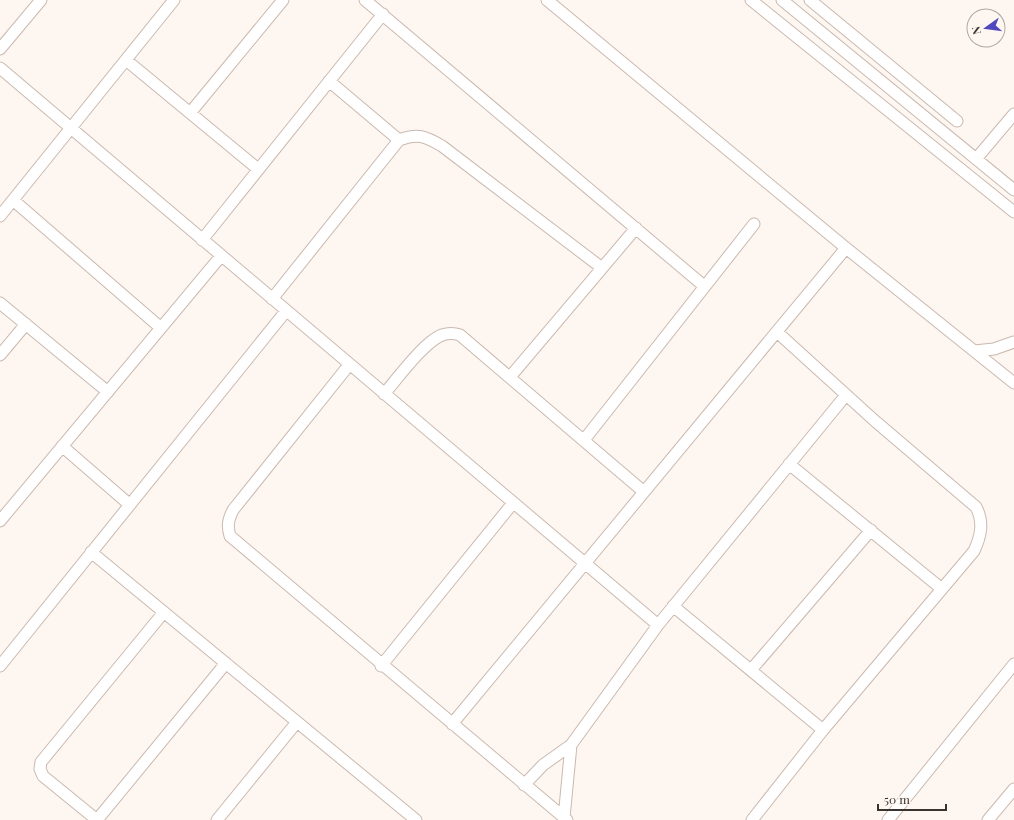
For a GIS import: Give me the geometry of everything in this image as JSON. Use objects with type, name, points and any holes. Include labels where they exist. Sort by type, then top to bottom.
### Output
[{"type":"street","points":[[0,49],[41,0]]},
{"type":"street","points":[[0,216],[174,0]]},
{"type":"street","points":[[190,113],[283,0]]},
{"type":"street","points":[[366,0],[704,286]]},
{"type":"street","points":[[547,0],[846,248],[1014,383]]},
{"type":"street","points":[[752,0],[1014,212]]},
{"type":"street","points":[[782,0],[1014,190]]},
{"type":"street","points":[[810,0],[867,43],[957,121]]},
{"type":"street","points":[[202,240],[383,14]]},
{"type":"street","points":[[126,60],[258,169]]},
{"type":"street","points":[[0,68],[70,129],[658,626]]},
{"type":"street","points":[[329,82],[399,140]]},
{"type":"street","points":[[976,159],[1014,114]]},
{"type":"street","points":[[272,299],[399,140],[413,135],[428,138],[442,146],[602,268]]},
{"type":"street","points":[[13,200],[161,328]]},
{"type":"street","points":[[584,440],[754,224]]},
{"type":"street","points":[[510,378],[636,228]]},
{"type":"street","points":[[452,724],[846,248]]},
{"type":"street","points":[[2,515],[108,392],[220,256]]},
{"type":"street","points":[[0,303],[108,392]]},
{"type":"street","points":[[0,666],[286,311]]},
{"type":"street","points":[[0,355],[26,324]]},
{"type":"street","points":[[752,820],[823,730],[974,551],[978,542],[981,523],[976,507],[846,395],[776,332]]},
{"type":"street","points":[[384,394],[428,344],[439,336],[456,334],[464,338],[644,492]]},
{"type":"street","points":[[974,351],[994,349],[1014,342]]},
{"type":"street","points":[[349,365],[233,510],[227,529],[230,536],[235,542],[381,666],[565,819]]},
{"type":"street","points":[[524,785],[543,765],[571,745],[673,606],[846,395]]},
{"type":"street","points":[[62,446],[130,505]]},
{"type":"street","points":[[790,464],[942,589]]},
{"type":"street","points":[[381,666],[513,503]]},
{"type":"street","points":[[751,670],[871,530]]},
{"type":"street","points":[[91,552],[416,820]]},
{"type":"street","points":[[673,606],[823,730]]},
{"type":"street","points":[[164,612],[41,762],[40,769],[43,776],[97,820],[226,663]]},
{"type":"street","points":[[888,820],[1014,664]]},
{"type":"street","points":[[232,820],[220,816],[297,722]]},
{"type":"street","points":[[565,819],[571,745]]},
{"type":"street","points":[[988,820],[1014,789]]}]
